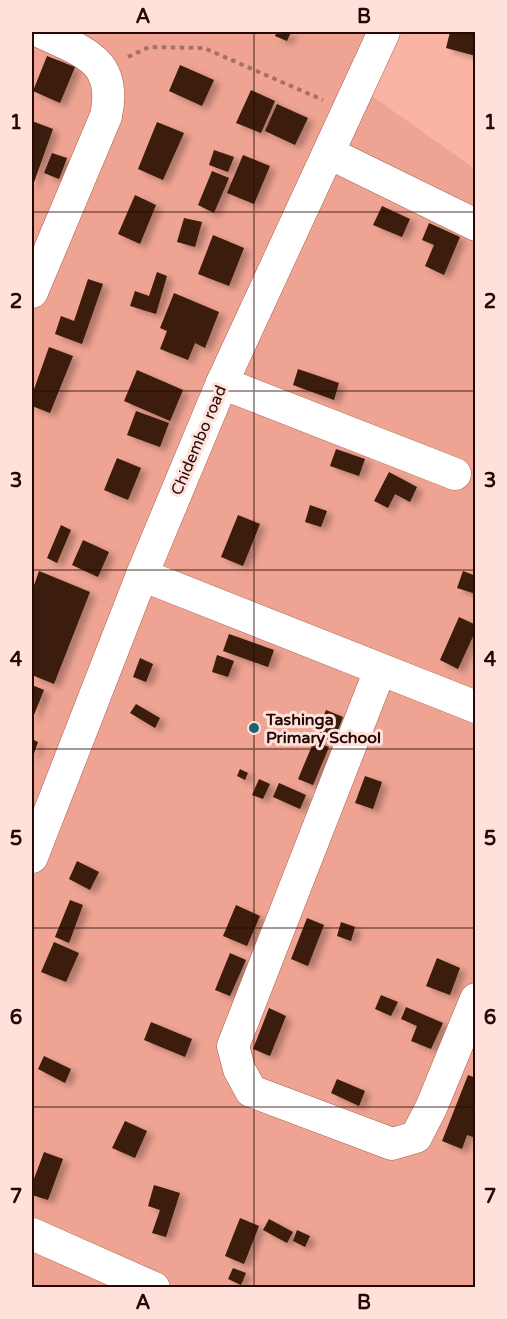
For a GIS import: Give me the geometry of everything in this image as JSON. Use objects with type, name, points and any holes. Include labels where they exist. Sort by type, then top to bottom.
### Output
[{"type":"street","points":[[32,292],[106,117],[110,100],[103,70],[93,57],[40,32]]},
{"type":"street","name":"Chidembo road","points":[[32,857],[38,824],[222,383],[384,32]]},
{"type":"street","points":[[329,153],[476,225]]},
{"type":"street","points":[[222,383],[455,474]]},
{"type":"street","points":[[142,575],[476,707]]},
{"type":"street","points":[[380,669],[233,1046],[239,1069],[251,1091],[392,1144],[406,1141],[416,1137],[431,1108],[476,999]]},
{"type":"street","points":[[32,1234],[139,1285]]},
{"type":"path","points":[[103,70],[149,46],[204,48],[348,111]]},
{"type":"shaded area","name":"Tashinga Primary School","points":[[32,32],[392,32],[369,94],[475,169],[475,1287],[32,1287]]},
{"type":"building","points":[[277,32],[291,32],[287,41],[275,36]]},
{"type":"building","points":[[450,32],[476,32],[476,56],[446,48]]},
{"type":"building","points":[[47,56],[75,67],[60,103],[33,91]]},
{"type":"building","points":[[180,65],[214,80],[202,106],[169,91]]},
{"type":"building","points":[[251,90],[275,101],[261,133],[236,123]]},
{"type":"building","points":[[277,104],[308,118],[295,145],[265,131]]},
{"type":"building","points":[[32,121],[53,129],[32,188]]},
{"type":"building","points":[[157,122],[184,133],[163,180],[138,169]]},
{"type":"building","points":[[214,150],[234,157],[228,172],[209,165]]},
{"type":"building","points":[[52,153],[67,158],[59,179],[44,173]]},
{"type":"building","points":[[243,155],[270,166],[254,204],[227,193]]},
{"type":"building","points":[[212,171],[229,178],[214,213],[198,205]]},
{"type":"building","points":[[135,195],[156,205],[140,244],[118,234]]},
{"type":"building","points":[[382,206],[410,219],[402,237],[373,225]]},
{"type":"building","points":[[184,218],[202,222],[195,247],[177,242]]},
{"type":"building","points":[[429,223],[460,237],[444,275],[425,266],[434,245],[422,240]]},
{"type":"building","points":[[213,235],[244,248],[229,286],[198,274]]},
{"type":"building","points":[[157,272],[167,276],[156,314],[130,306],[135,291],[149,296]]},
{"type":"building","points":[[88,279],[103,284],[82,344],[55,334],[61,316],[74,321]]},
{"type":"building","points":[[174,293],[219,312],[205,348],[195,343],[188,360],[160,349],[167,331],[160,328]]},
{"type":"building","points":[[49,347],[73,356],[50,413],[32,406],[32,395]]},
{"type":"building","points":[[298,369],[339,383],[334,400],[293,385]]},
{"type":"building","points":[[137,370],[183,390],[170,421],[124,401]]},
{"type":"building","points":[[136,411],[169,423],[160,447],[127,435]]},
{"type":"building","points":[[336,449],[365,459],[359,476],[330,466]]},
{"type":"building","points":[[117,458],[141,468],[128,500],[104,490]]},
{"type":"building","points":[[389,472],[417,487],[410,502],[395,494],[388,508],[374,501]]},
{"type":"building","points":[[310,505],[327,511],[321,527],[305,522]]},
{"type":"building","points":[[238,515],[260,524],[243,566],[221,557]]},
{"type":"building","points":[[61,525],[71,530],[57,563],[47,558]]},
{"type":"building","points":[[83,540],[109,552],[98,577],[72,565]]},
{"type":"building","points":[[39,571],[90,592],[54,684],[32,675],[32,591]]},
{"type":"building","points":[[463,571],[476,576],[476,594],[457,588]]},
{"type":"building","points":[[459,617],[476,625],[476,630],[458,669],[440,660]]},
{"type":"building","points":[[229,634],[274,650],[268,667],[223,651]]},
{"type":"building","points":[[217,655],[234,661],[228,677],[212,672]]},
{"type":"building","points":[[140,658],[153,664],[146,682],[133,677]]},
{"type":"building","points":[[32,685],[44,690],[32,720]]},
{"type":"building","points":[[136,704],[160,718],[155,728],[130,713]]},
{"type":"building","points":[[326,710],[343,717],[333,742],[316,735]]},
{"type":"building","points":[[32,739],[38,742],[32,759]]},
{"type":"building","points":[[314,741],[329,747],[313,785],[298,779]]},
{"type":"building","points":[[240,769],[248,773],[245,780],[237,776]]},
{"type":"building","points":[[365,776],[382,782],[373,809],[355,803]]},
{"type":"building","points":[[259,779],[270,784],[263,799],[252,795]]},
{"type":"building","points":[[279,783],[306,795],[300,809],[273,797]]},
{"type":"building","points":[[77,861],[99,872],[90,890],[69,879]]},
{"type":"building","points":[[70,900],[83,905],[69,943],[55,937]]},
{"type":"building","points":[[236,905],[260,916],[247,946],[223,936]]},
{"type":"building","points":[[307,918],[324,925],[308,966],[291,959]]},
{"type":"building","points":[[341,922],[355,927],[351,941],[337,936]]},
{"type":"building","points":[[54,942],[79,953],[66,982],[41,972]]},
{"type":"building","points":[[230,953],[246,960],[230,996],[215,990]]},
{"type":"building","points":[[437,958],[460,968],[450,995],[426,986]]},
{"type":"building","points":[[381,995],[398,1002],[391,1016],[375,1009]]},
{"type":"building","points":[[406,1007],[443,1023],[431,1049],[411,1041],[417,1026],[401,1019]]},
{"type":"building","points":[[269,1008],[286,1016],[270,1056],[253,1049]]},
{"type":"building","points":[[151,1022],[192,1039],[185,1057],[144,1040]]},
{"type":"building","points":[[44,1056],[71,1069],[65,1083],[38,1069]]},
{"type":"building","points":[[468,1075],[476,1078],[476,1138],[467,1135],[462,1149],[442,1141]]},
{"type":"building","points":[[337,1079],[365,1091],[359,1106],[331,1093]]},
{"type":"building","points":[[125,1121],[147,1131],[135,1158],[112,1148]]},
{"type":"building","points":[[44,1152],[63,1159],[48,1200],[32,1195],[32,1184]]},
{"type":"building","points":[[154,1185],[180,1193],[166,1237],[152,1233],[160,1210],[148,1206]]},
{"type":"building","points":[[240,1218],[259,1226],[244,1264],[225,1256]]},
{"type":"building","points":[[269,1219],[293,1232],[287,1243],[263,1230]]},
{"type":"building","points":[[297,1230],[310,1236],[305,1247],[293,1241]]},
{"type":"building","points":[[233,1268],[246,1273],[241,1285],[228,1279]]},
{"type":"place","name":"Tashinga Primary School","points":[[254,728]]}]
